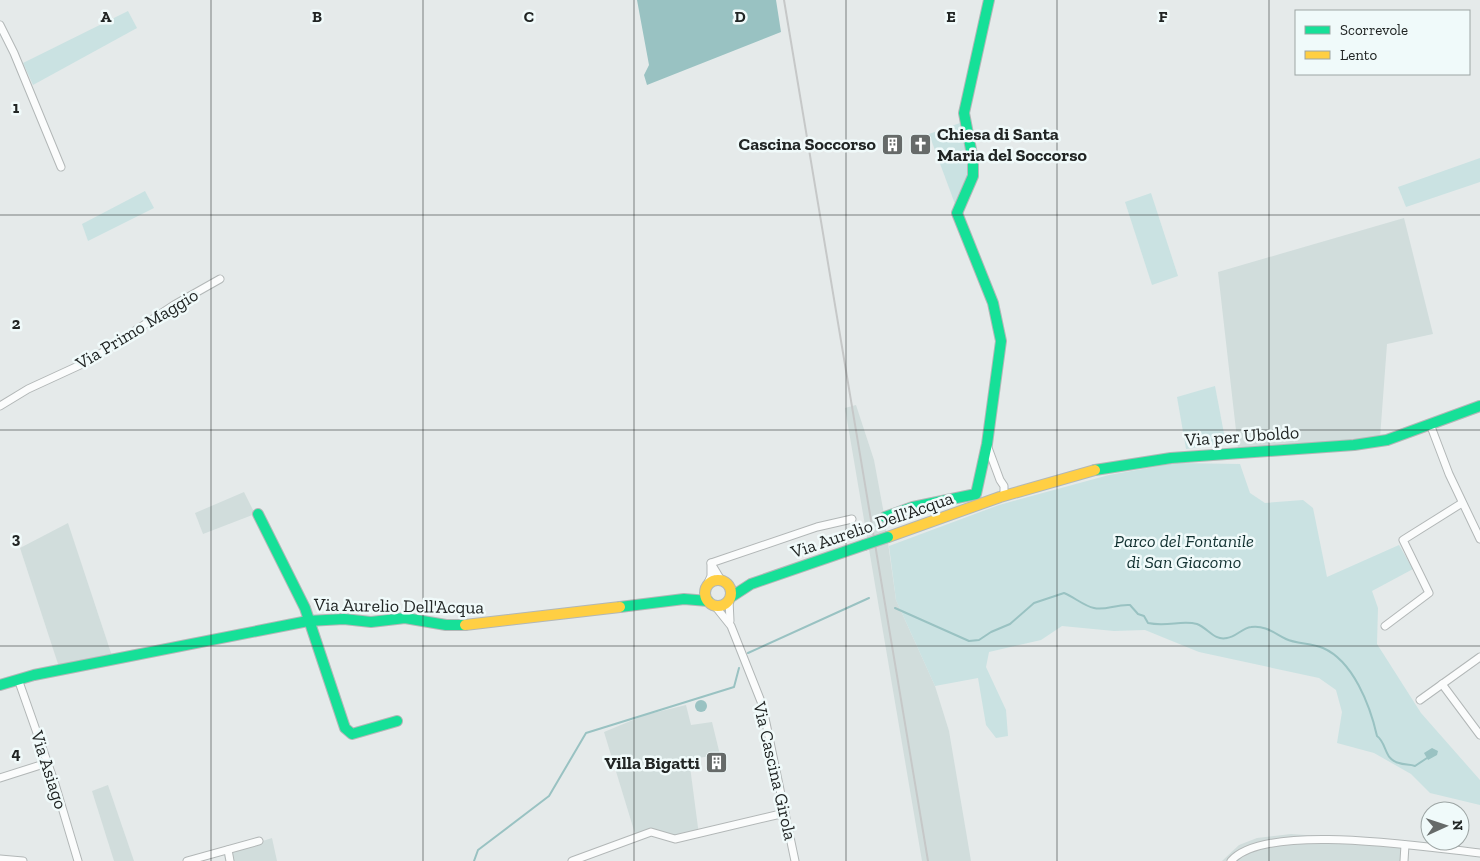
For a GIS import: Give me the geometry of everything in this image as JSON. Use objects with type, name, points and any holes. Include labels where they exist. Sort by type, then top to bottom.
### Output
[{"type":"street","points":[[885,516],[913,507],[976,494],[987,444],[1001,341],[993,304],[957,213],[972,177],[972,158],[965,132],[964,113],[989,0]]},
{"type":"street","points":[[0,25],[14,53],[61,166]]},
{"type":"street","name":"Via Primo Maggio","points":[[0,406],[28,390],[91,360],[174,305],[220,279]]},
{"type":"street","name":"Via per Uboldo","points":[[1004,496],[1065,477],[1123,464],[1182,457],[1354,445],[1387,440],[1480,406]]},
{"type":"street","points":[[1430,424],[1462,503],[1480,539]]},
{"type":"street","points":[[987,444],[1004,486],[1004,496]]},
{"type":"street","name":"Via Aurelio Dell'Acqua","points":[[730,599],[751,584],[1004,496]]},
{"type":"street","points":[[1385,626],[1429,593],[1403,540],[1462,503]]},
{"type":"street","points":[[258,514],[299,594],[348,732],[356,734],[397,721]]},
{"type":"street","points":[[711,563],[817,527],[852,519]]},
{"type":"street","points":[[711,563],[723,580],[730,586],[730,599],[723,605],[711,604],[706,587],[711,576],[711,563]]},
{"type":"street","points":[[706,587],[713,580],[723,580]]},
{"type":"street","name":"Via Aurelio Dell'Acqua","points":[[723,580],[751,584]]},
{"type":"street","name":"Via Aurelio Dell'Acqua","points":[[0,686],[18,680],[308,621],[344,619],[370,622],[405,618],[446,625],[477,624],[684,599],[698,594],[706,587]]},
{"type":"street","name":"Via Aurelio Dell'Acqua","points":[[684,599],[711,604]]},
{"type":"street","name":"Via Cascina Girola","points":[[730,599],[728,611],[731,626],[766,715],[795,861]]},
{"type":"street","name":"Via Cascina Girola","points":[[711,604],[731,626]]},
{"type":"street","points":[[1420,700],[1480,657]]},
{"type":"street","name":"Via Asiago","points":[[18,680],[78,861]]},
{"type":"street","points":[[1442,684],[1480,735]]},
{"type":"street","points":[[0,778],[47,763]]},
{"type":"street","points":[[572,861],[651,832],[675,839],[786,813]]},
{"type":"street","points":[[1231,861],[1236,856],[1256,846],[1288,841],[1330,839],[1480,853]]},
{"type":"street","points":[[186,861],[259,841]]},
{"type":"street","points":[[1404,861],[1405,845]]},
{"type":"street","points":[[228,850],[230,861]]},
{"type":"street","points":[[0,859],[23,861]]},
{"type":"shaded area","points":[[1404,218],[1433,334],[1387,344],[1380,438],[1238,448],[1218,272]]},
{"type":"shaded area","points":[[856,405],[874,460],[896,600],[935,686],[949,731],[971,861],[922,861],[845,408]]},
{"type":"shaded area","points":[[244,492],[255,514],[203,534],[195,513]]},
{"type":"shaded area","points":[[68,523],[112,656],[59,667],[20,548]]},
{"type":"shaded area","points":[[686,705],[691,725],[712,722],[720,755],[689,759],[699,835],[675,840],[651,836],[636,837],[604,732],[645,715]]},
{"type":"shaded area","points":[[108,785],[134,861],[114,861],[92,791]]},
{"type":"shaded area","points":[[1291,834],[1403,842],[1402,861],[1222,861],[1239,845],[1257,838]]},
{"type":"shaded area","points":[[272,838],[277,861],[225,861],[224,853]]},
{"type":"green space","points":[[128,11],[137,28],[33,85],[23,63]]},
{"type":"green space","points":[[960,123],[970,155],[969,179],[955,204],[929,134]]},
{"type":"green space","points":[[1480,158],[1480,182],[1406,207],[1398,187]]},
{"type":"green space","points":[[145,191],[154,208],[88,241],[82,224]]},
{"type":"green space","points":[[1151,193],[1178,276],[1152,285],[1125,202]]},
{"type":"green space","points":[[1215,386],[1226,444],[1186,449],[1177,397]]},
{"type":"green space","name":"Parco del Fontanile di San Giacomo","points":[[1176,463],[1240,464],[1250,493],[1265,503],[1303,500],[1313,508],[1327,577],[1399,545],[1413,569],[1372,591],[1378,608],[1377,644],[1421,713],[1480,780],[1480,805],[1470,801],[1430,793],[1411,774],[1374,753],[1337,743],[1342,712],[1336,690],[1319,678],[1199,652],[1145,630],[1114,631],[1062,626],[1041,640],[989,652],[986,667],[1006,710],[1008,736],[996,738],[986,725],[978,678],[935,686],[896,600],[889,546],[999,505],[1109,475]]},
{"type":"water","points":[[637,0],[776,0],[781,32],[647,85],[644,75],[649,65]]},
{"type":"water","points":[[699,700],[703,700],[707,706],[703,712],[699,712],[695,708],[695,704]]},
{"type":"water","points":[[1432,748],[1438,751],[1437,755],[1428,760],[1424,753]]},
{"type":"waterway","points":[[895,608],[969,641],[979,640],[991,632],[1010,624],[1034,603],[1064,593],[1094,608],[1102,609],[1130,605],[1138,614],[1144,616],[1148,623],[1197,624],[1218,638],[1230,637],[1248,628],[1265,628],[1290,641],[1323,648],[1334,654],[1343,663],[1359,685],[1370,711],[1377,736],[1383,743],[1388,755],[1394,761],[1415,766],[1427,758]]},
{"type":"waterway","points":[[748,653],[869,598]]},
{"type":"waterway","points":[[474,861],[478,850],[549,796],[586,733],[734,687],[739,668]]},
{"type":"railway","points":[[784,0],[928,861]]},
{"type":"traffic: fast","points":[[885,517],[913,507],[976,494],[987,444],[1001,341],[993,303],[957,213],[973,176],[973,160],[964,113],[989,0]]},
{"type":"traffic: fast","points":[[1095,470],[1171,458],[1354,445],[1387,440],[1480,406]]},
{"type":"traffic: fast","points":[[258,514],[305,608],[345,728],[352,734],[397,721]]},
{"type":"traffic: fast","points":[[864,545],[888,537]]},
{"type":"traffic: fast","points":[[731,597],[751,584],[864,545]]},
{"type":"traffic: fast","points":[[620,607],[684,599],[708,601]]},
{"type":"traffic: fast","points":[[0,685],[34,675],[308,621],[344,619],[371,622],[405,618],[446,625],[465,625]]},
{"type":"traffic: slow","points":[[888,537],[1000,497],[1095,470]]},
{"type":"traffic: slow","points":[[718,580],[727,584],[731,593],[727,602],[718,606],[709,602],[705,593],[709,584],[718,580]]},
{"type":"traffic: slow","points":[[465,625],[620,607]]},
{"type":"place","name":"Cascina Soccorso","points":[[892,144]]},
{"type":"place","name":"Chiesa di Santa Maria del Soccorso","points":[[921,144]]},
{"type":"place","name":"Villa Bigatti","points":[[716,763]]}]
